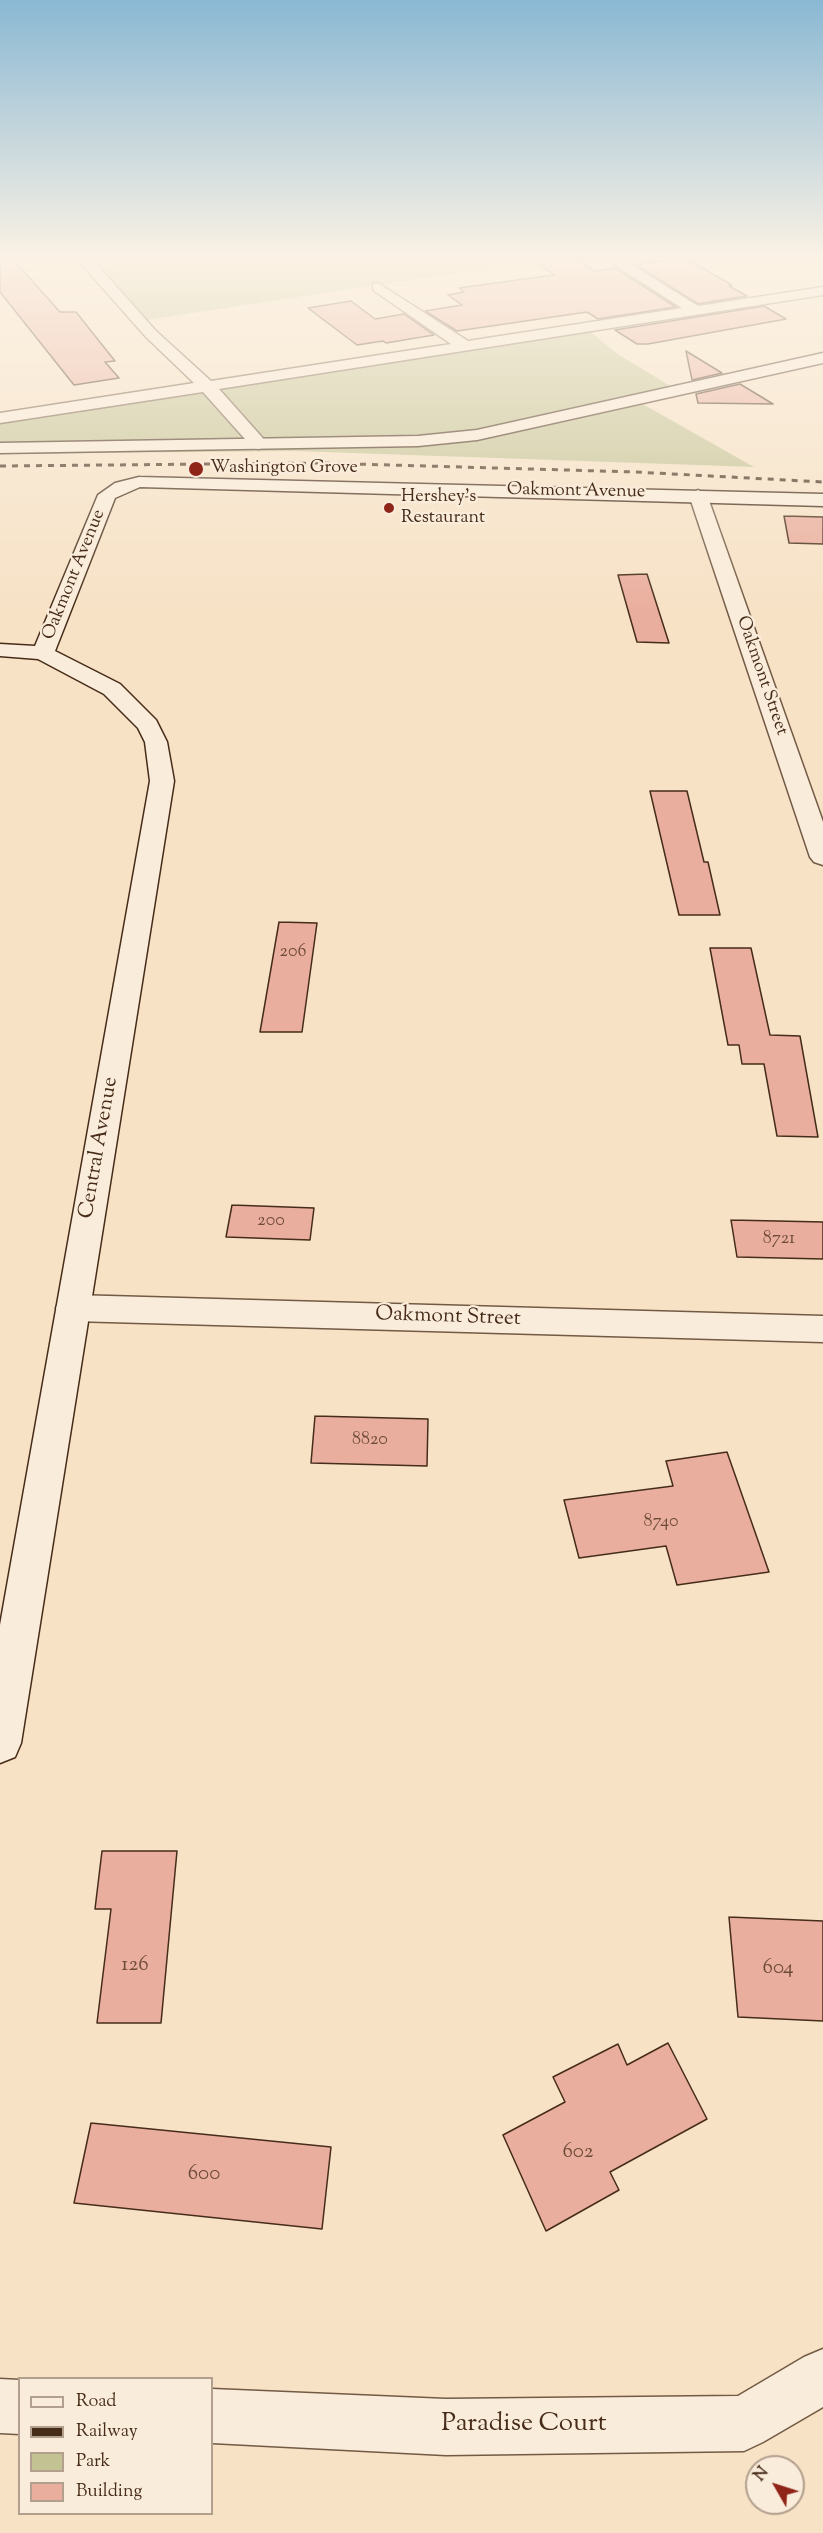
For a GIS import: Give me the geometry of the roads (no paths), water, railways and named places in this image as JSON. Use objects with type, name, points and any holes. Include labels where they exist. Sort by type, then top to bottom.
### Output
[{"type":"street","points":[[196,376],[260,444]]},
{"type":"street","points":[[0,418],[277,376]]},
{"type":"street","points":[[0,448],[398,443],[477,435],[741,376]]},
{"type":"street","name":"Oakmont Avenue","points":[[43,653],[107,495],[121,487],[139,482],[823,500]]},
{"type":"street","name":"Oakmont Street","points":[[698,495],[823,856]]},
{"type":"street","name":"Central Avenue","points":[[0,650],[43,653],[112,688],[148,725],[156,742],[162,781],[0,1743]]},
{"type":"street","name":"Oakmont Street","points":[[73,1308],[823,1329]]},
{"type":"street","name":"Paradise Court","points":[[213,2416],[446,2427],[744,2423],[823,2376]]},
{"type":"street","points":[[0,2406],[18,2407]]},
{"type":"railway","points":[[0,466],[320,463],[636,472],[823,482]]},
{"type":"place","name":"Washington Grove","points":[[196,469]]},
{"type":"place","name":"Hershey's Restaurant","points":[[389,508]]}]
